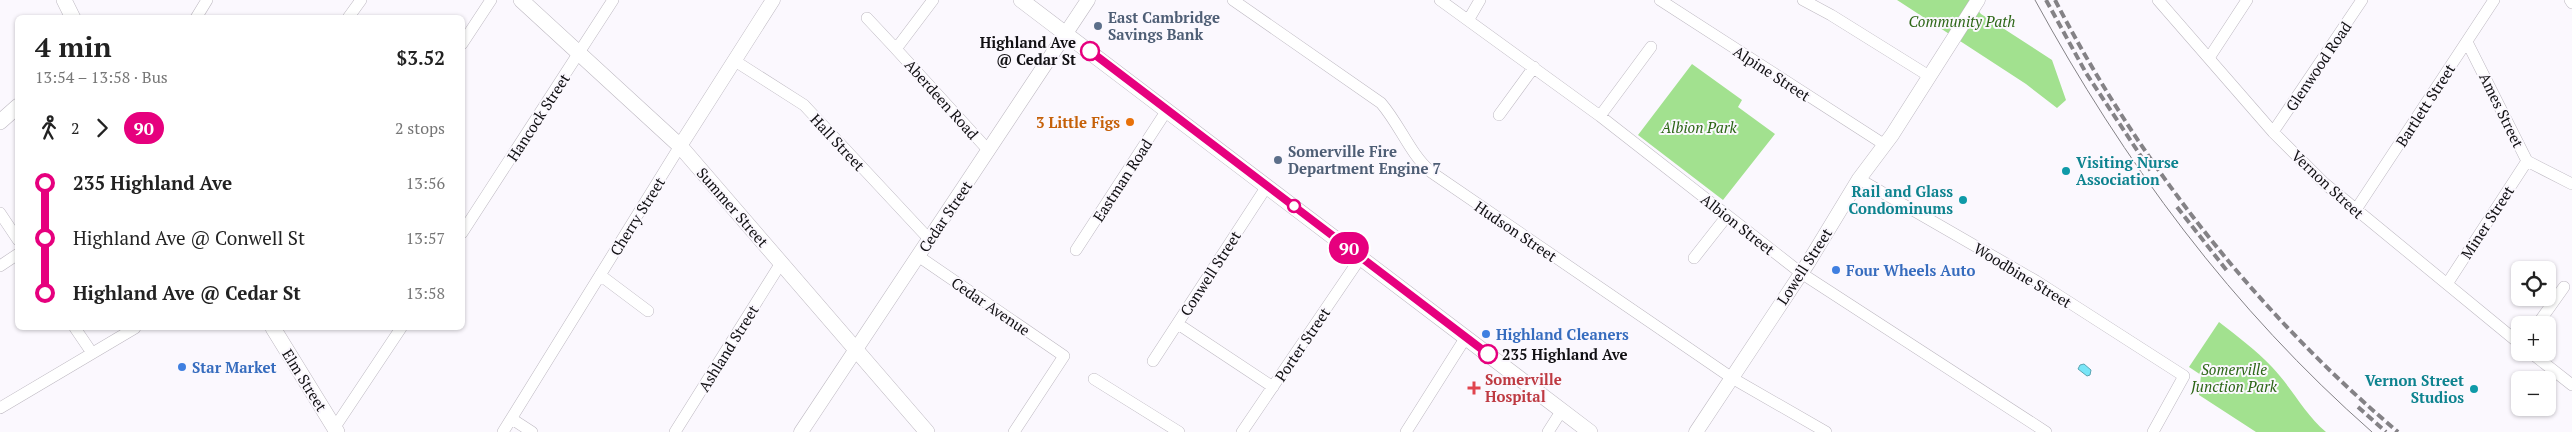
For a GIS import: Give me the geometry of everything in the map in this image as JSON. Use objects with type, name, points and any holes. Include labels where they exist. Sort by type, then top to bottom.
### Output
[{"type":"main road","points":[[64,0],[72,15]]},
{"type":"main road","name":"Summer Street","points":[[521,0],[680,146],[927,432]]},
{"type":"main road","points":[[1021,0],[1590,432]]},
{"type":"main road","name":"Elm Street","points":[[276,330],[336,430]]},
{"type":"street","points":[[198,15],[207,0]]},
{"type":"street","points":[[350,15],[361,0]]},
{"type":"street","points":[[465,39],[491,0]]},
{"type":"street","name":"Hancock Street","points":[[465,228],[580,54],[612,0]]},
{"type":"street","name":"Cherry Street","points":[[503,432],[773,0]]},
{"type":"street","name":"Aberdeen Road","points":[[932,0],[896,49],[989,151]]},
{"type":"street","name":"Cedar Street","points":[[802,432],[989,151],[1065,32],[1088,0]]},
{"type":"street","name":"Hudson Street","points":[[1233,0],[1381,103],[1394,117],[1421,163],[1431,172],[1732,378],[1826,432]]},
{"type":"street","name":"Albion Street","points":[[1440,0],[1469,19],[1600,116],[1801,273],[2046,432]]},
{"type":"street","points":[[1469,19],[1480,0]]},
{"type":"street","name":"Alpine Street","points":[[1660,0],[1885,146]]},
{"type":"street","points":[[1803,0],[1831,15],[1928,76]]},
{"type":"street","name":"Lowell Street","points":[[1696,432],[1801,273],[1859,179],[1885,146],[1978,0]]},
{"type":"street","name":"Vernon Street","points":[[2158,0],[2274,132],[2356,211],[2511,337]]},
{"type":"street","points":[[2209,58],[2247,0]]},
{"type":"street","name":"Glenwood Road","points":[[2274,132],[2362,0]]},
{"type":"street","name":"Bartlett Street","points":[[2356,211],[2494,0]]},
{"type":"street","points":[[867,18],[896,49]]},
{"type":"street","name":"Ames Street","points":[[2467,42],[2527,161],[2572,184]]},
{"type":"street","points":[[1600,116],[1651,47]]},
{"type":"street","name":"Hall Street","points":[[735,61],[804,105],[929,240]]},
{"type":"street","points":[[1500,115],[1534,67]]},
{"type":"street","name":"Eastman Road","points":[[1076,250],[1167,110]]},
{"type":"street","name":"Miner Street","points":[[2447,284],[2527,161]]},
{"type":"street","name":"Woodbine Street","points":[[1859,179],[2036,281],[2184,376],[2153,432]]},
{"type":"street","name":"Conwell Street","points":[[1153,361],[1267,186]]},
{"type":"street","points":[[0,213],[15,236]]},
{"type":"street","points":[[1694,258],[1728,216]]},
{"type":"street","points":[[0,266],[15,256]]},
{"type":"street","name":"Cedar Avenue","points":[[918,256],[1064,356],[1014,432]]},
{"type":"street","name":"Porter Street","points":[[1242,432],[1361,257]]},
{"type":"street","name":"Ashland Street","points":[[675,432],[781,263]]},
{"type":"street","points":[[600,275],[648,310]]},
{"type":"street","points":[[2543,316],[2564,287]]},
{"type":"street","points":[[1178,324],[1273,386]]},
{"type":"street","points":[[76,330],[92,353]]},
{"type":"street","points":[[0,408],[132,330]]},
{"type":"street","points":[[336,430],[400,330]]},
{"type":"street","points":[[1406,432],[1466,337]]},
{"type":"street","points":[[2541,361],[2572,385]]},
{"type":"street","points":[[1094,379],[1179,432]]},
{"type":"street","points":[[1548,432],[1562,410]]},
{"type":"street","points":[[512,419],[532,432]]},
{"type":"green space","name":"Community Path","points":[[1897,0],[1969,0],[1981,14],[2052,60],[2066,100],[2057,108],[2026,84]]},
{"type":"green space","name":"Albion Park","points":[[1692,64],[1742,100],[1738,107],[1775,134],[1723,200],[1638,135]]},
{"type":"green space","name":"Somerville Junction Park","points":[[2219,322],[2272,367],[2311,417],[2326,432],[2256,432],[2199,395],[2201,375],[2189,367]]},
{"type":"water","points":[[2084,364],[2091,370],[2090,375],[2087,376],[2078,369],[2080,365]]},
{"type":"tram line","points":[[2035,0],[2069,60],[2106,119],[2184,231],[2273,336],[2321,385],[2372,432]]},
{"type":"railway","points":[[2046,0],[2086,73],[2152,173]]},
{"type":"railway","points":[[2055,0],[2088,61],[2125,120],[2164,177],[2206,233],[2250,286],[2297,337],[2346,386],[2398,432]]},
{"type":"railway","points":[[2177,207],[2228,272]]},
{"type":"railway","points":[[2358,407],[2386,432]]},
{"type":"bus line","name":"90","points":[[1090,51],[1488,354]]},
{"type":"place","name":"East Cambridge Savings Bank","points":[[1098,26]]},
{"type":"place","name":"Highland Ave @ Cedar St","points":[[1090,51]]},
{"type":"place","name":"3 Little Figs","points":[[1130,122]]},
{"type":"place","name":"Somerville Fire Department Engine 7","points":[[1278,160]]},
{"type":"place","name":"Visiting Nurse Association","points":[[2066,171]]},
{"type":"place","name":"Rail and Glass Condominums","points":[[1963,200]]},
{"type":"place","name":"Four Wheels Auto","points":[[1836,270]]},
{"type":"place","name":"Highland Cleaners","points":[[1486,334]]},
{"type":"place","name":"235 Highland Ave","points":[[1488,354]]},
{"type":"place","name":"Star Market","points":[[182,367]]},
{"type":"place","name":"Somerville Hospital","points":[[1474,388]]},
{"type":"place","name":"Vernon Street Studios","points":[[2474,389]]}]
